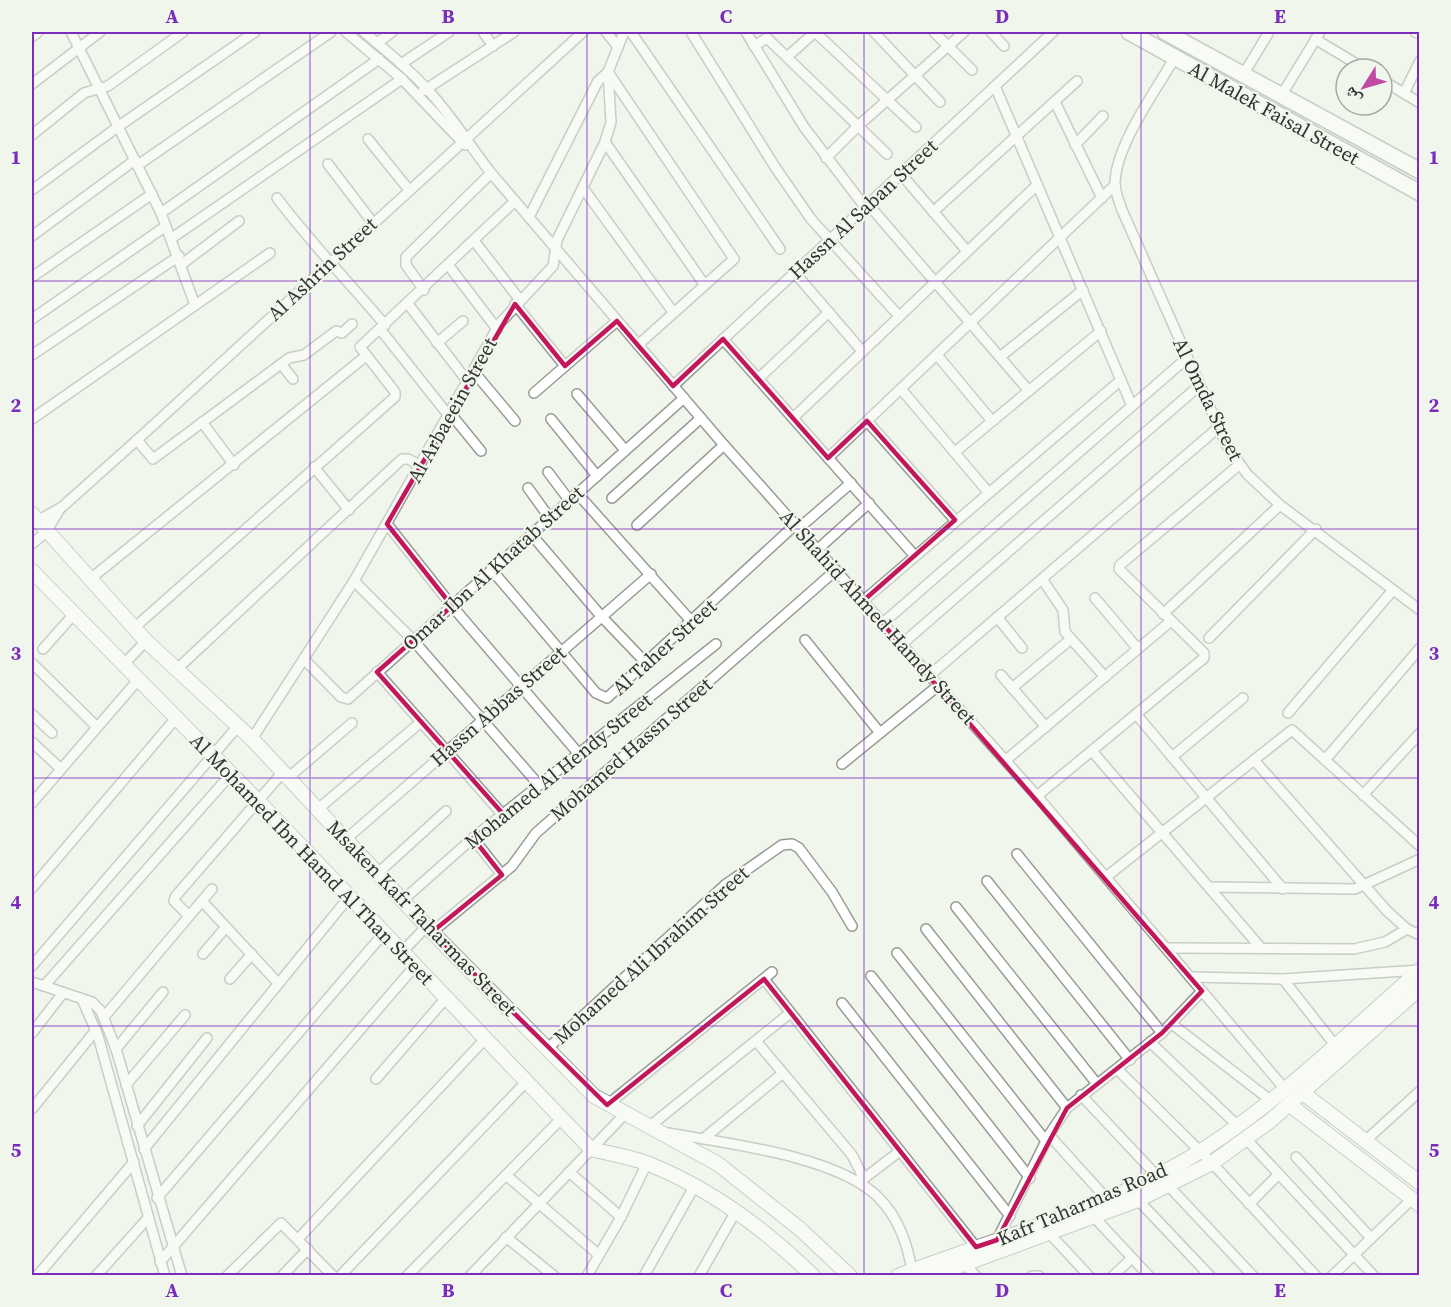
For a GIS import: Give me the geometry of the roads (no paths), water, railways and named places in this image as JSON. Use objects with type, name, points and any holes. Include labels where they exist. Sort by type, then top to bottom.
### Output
[{"type":"main road","name":"Al Malek Faisal Street","points":[[1129,32],[1419,193]]},
{"type":"main road","name":"Al Malek Faisal Street","points":[[1165,32],[1419,171]]},
{"type":"street","points":[[32,37],[38,32]]},
{"type":"street","points":[[71,32],[161,213],[195,304]]},
{"type":"street","points":[[32,84],[78,46],[100,32]]},
{"type":"street","points":[[32,135],[84,93],[100,90],[183,32]]},
{"type":"street","points":[[32,190],[119,126],[255,32]]},
{"type":"street","points":[[32,236],[331,32]]},
{"type":"street","name":"Al Shahid Ahmed Hamdy Street","points":[[346,32],[402,79],[464,140],[724,445],[1006,760],[1284,1088]]},
{"type":"street","name":"Al Shahid Ahmed Hamdy Street","points":[[364,32],[427,88],[464,140]]},
{"type":"street","points":[[377,43],[392,32]]},
{"type":"street","points":[[401,64],[449,32]]},
{"type":"street","points":[[483,32],[492,46]]},
{"type":"street","points":[[418,94],[514,32]]},
{"type":"street","name":"Al Ashrin Street","points":[[32,544],[46,532],[62,507],[580,32]]},
{"type":"street","points":[[606,32],[618,47]]},
{"type":"street","name":"Al Arbaeein Street","points":[[529,217],[598,81],[608,72],[624,32]]},
{"type":"street","points":[[631,32],[780,249]]},
{"type":"street","points":[[691,32],[791,191],[830,240],[899,316]]},
{"type":"street","points":[[746,32],[826,158],[1029,391]]},
{"type":"street","points":[[787,57],[815,32],[888,98],[916,127]]},
{"type":"street","points":[[874,32],[940,102]]},
{"type":"street","points":[[934,32],[972,70]]},
{"type":"street","points":[[826,158],[888,98],[964,32]]},
{"type":"street","points":[[991,32],[1004,46]]},
{"type":"street","name":"Hassn Al Saban Street","points":[[673,386],[1053,32]]},
{"type":"street","points":[[1243,75],[1269,32]]},
{"type":"street","points":[[1415,32],[1419,34]]},
{"type":"street","points":[[1281,96],[1317,35],[1348,57]]},
{"type":"street","points":[[754,46],[766,38],[887,154]]},
{"type":"street","points":[[828,458],[1115,185],[1127,142],[1175,57]]},
{"type":"street","points":[[161,213],[379,59]]},
{"type":"street","points":[[1404,93],[1419,61]]},
{"type":"street","points":[[608,72],[734,260],[704,284],[638,345]]},
{"type":"street","name":"Al Arbaeein Street","points":[[252,739],[354,581],[422,466],[497,329],[517,302],[553,266],[555,248],[605,142],[612,108],[608,72]]},
{"type":"street","points":[[172,238],[402,79]]},
{"type":"street","points":[[933,212],[1077,81]]},
{"type":"street","points":[[995,87],[1132,406]]},
{"type":"street","points":[[1394,87],[1419,103]]},
{"type":"street","points":[[1055,102],[1102,198]]},
{"type":"street","points":[[1075,145],[1103,116]]},
{"type":"street","points":[[368,140],[409,190]]},
{"type":"street","points":[[605,142],[704,284]]},
{"type":"street","points":[[328,164],[373,223]]},
{"type":"street","points":[[424,290],[406,265],[406,257],[491,173]]},
{"type":"street","points":[[901,174],[967,251]]},
{"type":"street","points":[[793,418],[1037,185]]},
{"type":"street","name":"Al Omda Street","points":[[1115,185],[1122,210],[1187,358],[1239,465],[1280,504],[1419,610]]},
{"type":"street","points":[[583,188],[673,312]]},
{"type":"street","points":[[32,278],[152,194]]},
{"type":"street","points":[[276,198],[308,239],[331,261],[450,415],[481,451]]},
{"type":"street","points":[[134,628],[395,397],[395,392],[360,347],[475,242],[515,201]]},
{"type":"street","points":[[32,355],[239,221]]},
{"type":"street","points":[[32,319],[166,226]]},
{"type":"street","points":[[475,242],[565,366]]},
{"type":"street","points":[[32,420],[270,253]]},
{"type":"street","points":[[449,266],[497,329]]},
{"type":"street","points":[[795,273],[862,351]]},
{"type":"street","points":[[1000,357],[1083,290]]},
{"type":"street","points":[[408,304],[468,382]]},
{"type":"street","points":[[758,379],[829,312]]},
{"type":"street","points":[[437,343],[463,321]]},
{"type":"street","points":[[534,393],[617,321]]},
{"type":"street","points":[[137,440],[153,459],[289,358],[304,355],[336,331],[343,333],[352,324]]},
{"type":"street","points":[[955,452],[1101,331]]},
{"type":"street","points":[[723,339],[914,555]]},
{"type":"street","points":[[938,355],[992,421]]},
{"type":"street","points":[[89,580],[366,356]]},
{"type":"street","points":[[883,623],[1187,358]]},
{"type":"street","points":[[281,364],[293,379]]},
{"type":"street","points":[[474,372],[515,421]]},
{"type":"street","points":[[863,601],[1121,380]]},
{"type":"street","points":[[902,644],[1200,386]]},
{"type":"street","points":[[901,389],[988,492]]},
{"type":"street","points":[[577,394],[625,450]]},
{"type":"street","name":"Omar Ibn Al Khatab Street","points":[[304,659],[345,699],[684,398]]},
{"type":"street","points":[[551,418],[597,476]]},
{"type":"street","points":[[612,498],[701,418]]},
{"type":"street","points":[[867,421],[955,520]]},
{"type":"street","points":[[202,422],[234,465]]},
{"type":"street","points":[[930,675],[1219,427]]},
{"type":"street","points":[[637,525],[724,445]]},
{"type":"street","points":[[177,669],[402,459],[422,466]]},
{"type":"street","points":[[1037,796],[1203,659],[1203,653],[1121,572],[1120,565],[1239,465]]},
{"type":"street","points":[[314,467],[349,510]]},
{"type":"street","points":[[548,472],[569,500]]},
{"type":"street","name":"Al Taher Street","points":[[491,569],[601,698],[612,696],[797,527],[851,483]]},
{"type":"street","points":[[528,488],[549,517]]},
{"type":"street","points":[[577,493],[692,622]]},
{"type":"street","points":[[817,549],[869,503]]},
{"type":"street","points":[[1163,614],[1280,504]]},
{"type":"street","name":"Al Ashrin Street","points":[[33,519],[62,507]]},
{"type":"street","name":"Msaken Kafr Taharmas Street","points":[[33,519],[134,628],[252,739],[430,929],[594,1096],[624,1115],[656,1129],[724,1168],[800,1229],[850,1275]]},
{"type":"street","points":[[387,524],[452,606],[579,754]]},
{"type":"street","points":[[1209,638],[1316,530]]},
{"type":"street","points":[[531,534],[601,616],[646,664]]},
{"type":"street","name":"Mohamed Hassn Street","points":[[402,952],[502,875],[516,862],[536,833],[836,570]]},
{"type":"street","name":"Al Mohamed Ibn Hamd Al Than Street","points":[[32,571],[258,801],[591,1149]]},
{"type":"street","name":"Hassn Abbas Street","points":[[346,839],[651,574]]},
{"type":"street","points":[[1042,579],[1063,610],[1063,628],[1105,677]]},
{"type":"street","points":[[354,581],[413,640],[539,785]]},
{"type":"street","points":[[1288,713],[1393,590]]},
{"type":"street","points":[[1095,598],[1138,649]]},
{"type":"street","points":[[43,649],[74,614]]},
{"type":"street","points":[[997,617],[1022,648]]},
{"type":"street","points":[[1006,760],[1171,621]]},
{"type":"street","points":[[1012,688],[1071,639]]},
{"type":"street","points":[[123,665],[146,640]]},
{"type":"street","points":[[805,640],[880,733]]},
{"type":"street","name":"Mohamed Al Hendy Street","points":[[403,900],[473,838],[716,644]]},
{"type":"street","points":[[1324,760],[1419,648]]},
{"type":"street","points":[[32,663],[96,727]]},
{"type":"street","points":[[377,672],[503,815]]},
{"type":"street","points":[[1001,675],[1046,727]]},
{"type":"street","points":[[32,803],[138,680]]},
{"type":"street","points":[[842,764],[939,685]]},
{"type":"street","points":[[1172,757],[1243,698]]},
{"type":"street","points":[[32,714],[52,733]]},
{"type":"street","points":[[1136,714],[1283,889]]},
{"type":"street","points":[[32,888],[176,718]]},
{"type":"street","points":[[318,809],[421,722]]},
{"type":"street","points":[[189,916],[174,901],[175,897],[258,801],[286,775],[352,723]]},
{"type":"street","points":[[32,966],[238,726]]},
{"type":"street","points":[[1106,877],[1292,730],[1419,846]]},
{"type":"street","points":[[1363,795],[1419,733]]},
{"type":"street","points":[[32,742],[61,769]]},
{"type":"street","points":[[1092,751],[1261,948]]},
{"type":"street","points":[[1254,760],[1365,886],[1407,929],[1419,935]]},
{"type":"street","points":[[44,986],[231,774]]},
{"type":"street","points":[[378,873],[446,811]]},
{"type":"street","points":[[473,838],[502,875]]},
{"type":"street","name":"Mohamed Ali Ibrahim Street","points":[[548,1049],[725,885],[782,844],[792,844],[799,848],[832,892],[852,926]]},
{"type":"street","points":[[1017,854],[1162,1033]]},
{"type":"street","points":[[1209,887],[1355,890],[1419,860]]},
{"type":"street","points":[[987,881],[1130,1060]]},
{"type":"street","points":[[104,1017],[212,889]]},
{"type":"street","points":[[144,1149],[349,897]]},
{"type":"street","points":[[202,901],[278,983]]},
{"type":"street","points":[[956,907],[1097,1084]]},
{"type":"street","points":[[203,954],[226,927]]},
{"type":"street","points":[[926,929],[1067,1108]]},
{"type":"street","points":[[1166,948],[1354,949],[1385,942],[1407,929]]},
{"type":"street","points":[[158,1198],[384,933]]},
{"type":"street","points":[[897,953],[1048,1138],[1106,1198]]},
{"type":"street","points":[[230,979],[252,954]]},
{"type":"street","points":[[160,1262],[415,966]]},
{"type":"street","points":[[1190,977],[1283,979],[1419,970]]},
{"type":"street","name":"Kafr Taharmas Road","points":[[960,1259],[976,1247],[1106,1198],[1157,1175],[1200,1151],[1270,1100],[1419,970]]},
{"type":"street","points":[[608,1105],[772,972]]},
{"type":"street","points":[[871,976],[1030,1178]]},
{"type":"street","points":[[764,979],[976,1247]]},
{"type":"street","points":[[1283,979],[1335,1045]]},
{"type":"street","points":[[32,982],[96,1005],[104,1017],[116,1049],[182,1275]]},
{"type":"street","name":"Kafr Taharmas Road","points":[[898,1275],[923,1273],[960,1259],[1050,1233],[1137,1200],[1212,1163],[1247,1140],[1290,1105],[1419,988]]},
{"type":"street","points":[[997,1240],[1048,1138],[1067,1108],[1162,1033],[1202,991]]},
{"type":"street","points":[[116,1049],[163,992]]},
{"type":"street","points":[[32,1033],[63,993]]},
{"type":"street","points":[[376,1079],[446,998]]},
{"type":"street","points":[[82,999],[96,1030],[165,1275]]},
{"type":"street","points":[[842,1003],[1010,1216]]},
{"type":"street","points":[[656,1129],[790,1012]]},
{"type":"street","points":[[126,1085],[185,1015]]},
{"type":"street","points":[[1172,1024],[1270,1100]]},
{"type":"street","points":[[32,1109],[96,1030]]},
{"type":"street","points":[[137,1126],[207,1038]]},
{"type":"street","points":[[297,1239],[485,1039]]},
{"type":"street","points":[[756,1041],[852,1155],[862,1182]]},
{"type":"street","points":[[1150,1042],[1237,1125]]},
{"type":"street","points":[[1117,1069],[1212,1163],[1316,1275]]},
{"type":"street","points":[[703,1139],[783,1073]]},
{"type":"street","points":[[340,1275],[526,1082]]},
{"type":"street","points":[[1365,1141],[1419,1091]]},
{"type":"street","points":[[1303,1093],[1419,1183]]},
{"type":"street","points":[[1081,1095],[1253,1275]]},
{"type":"street","points":[[1290,1105],[1416,1202],[1371,1238],[1332,1275]]},
{"type":"street","points":[[475,1274],[624,1115]]},
{"type":"street","points":[[409,1275],[561,1119]]},
{"type":"street","points":[[656,1129],[793,1158],[862,1182],[878,1197],[896,1222],[923,1273]]},
{"type":"street","points":[[1247,1140],[1374,1275]]},
{"type":"street","points":[[591,1149],[647,1163],[695,1185],[736,1211],[780,1245],[813,1275]]},
{"type":"street","points":[[862,1182],[900,1151]]},
{"type":"street","points":[[1296,1157],[1371,1238]]},
{"type":"street","points":[[37,1275],[134,1162]]},
{"type":"street","points":[[587,1275],[621,1216],[647,1163]]},
{"type":"street","points":[[569,1172],[621,1216]]},
{"type":"street","points":[[1249,1204],[1279,1174]]},
{"type":"street","points":[[506,1175],[599,1255]]},
{"type":"street","points":[[644,1275],[695,1185]]},
{"type":"street","points":[[1137,1200],[1210,1275]]},
{"type":"street","points":[[699,1275],[736,1211]]},
{"type":"street","points":[[1093,1216],[1149,1275]]},
{"type":"street","points":[[96,1275],[148,1218]]},
{"type":"street","points":[[227,1275],[281,1223],[333,1275]]},
{"type":"street","points":[[1050,1233],[1089,1275]]},
{"type":"street","points":[[507,1238],[554,1275]]},
{"type":"street","points":[[282,1275],[308,1250]]},
{"type":"street","points":[[1113,1275],[1132,1258]]},
{"type":"street","points":[[960,1259],[976,1275]]},
{"type":"street","points":[[1032,1275],[1039,1275]]}]
